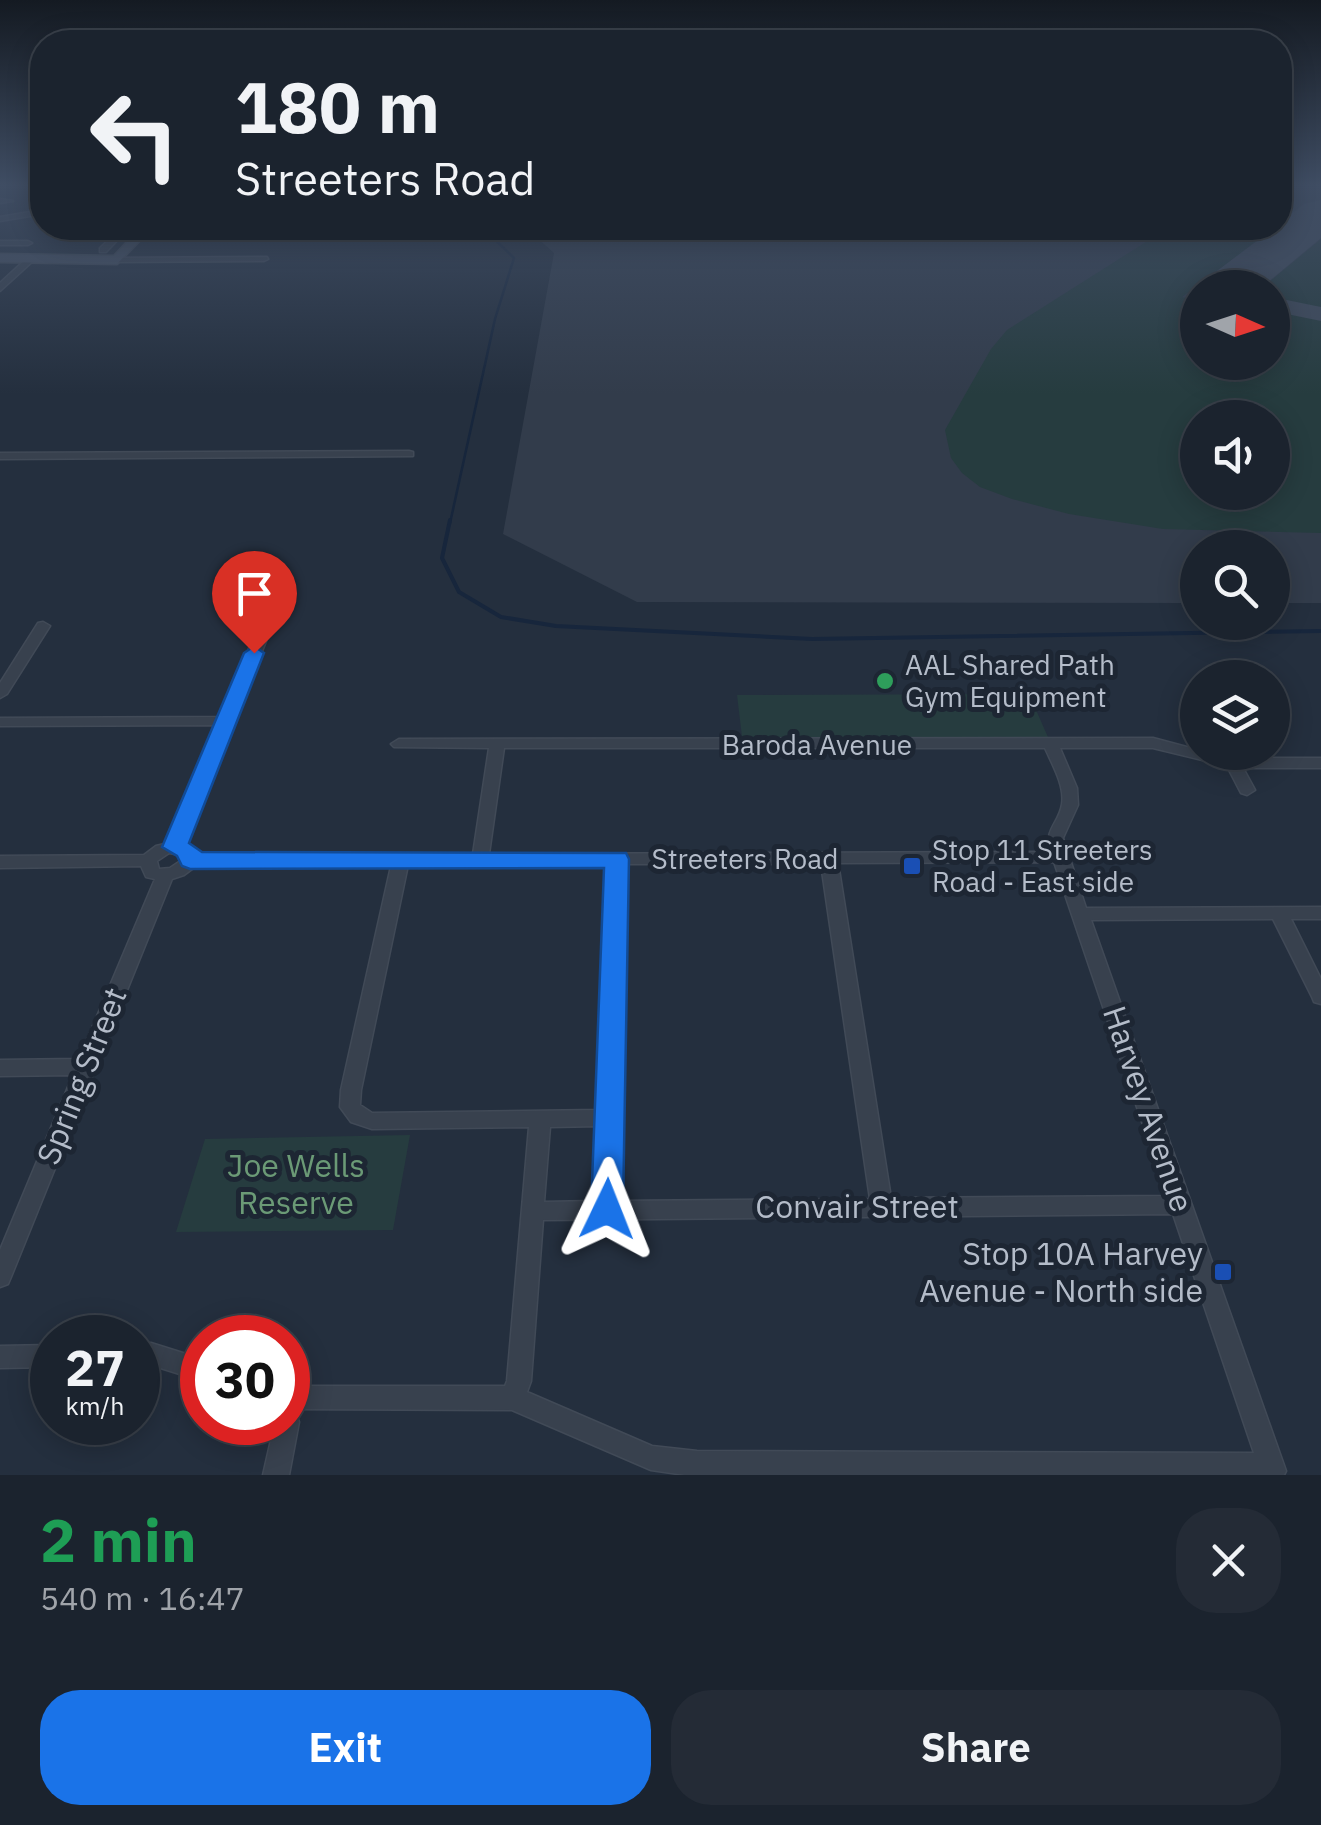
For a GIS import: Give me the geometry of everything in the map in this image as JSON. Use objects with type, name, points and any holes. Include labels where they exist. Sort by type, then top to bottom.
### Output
[{"type":"street","points":[[0,288],[25,256]]},
{"type":"street","points":[[81,256],[117,260],[264,259]]},
{"type":"street","points":[[117,260],[121,256]]},
{"type":"street","points":[[0,456],[409,454]]},
{"type":"street","points":[[175,847],[268,619]]},
{"type":"street","points":[[0,694],[43,626]]},
{"type":"street","points":[[0,722],[226,721]]},
{"type":"street","name":"Baroda Avenue","points":[[399,744],[1153,743],[1180,749]]},
{"type":"street","points":[[1051,744],[1069,788],[1070,804],[1055,838],[1060,856]]},
{"type":"street","points":[[480,860],[497,746]]},
{"type":"street","name":"Baroda Avenue","points":[[1290,763],[1321,763]]},
{"type":"street","points":[[1238,770],[1247,790]]},
{"type":"street","points":[[0,862],[148,860],[157,851],[175,847],[189,852],[190,860],[182,870],[164,875],[152,872],[148,860]]},
{"type":"street","name":"Streeters Road","points":[[190,860],[1060,856]]},
{"type":"street","name":"Harvey Avenue","points":[[1060,856],[1273,1471]]},
{"type":"street","points":[[607,1209],[617,859]]},
{"type":"street","points":[[829,859],[882,1206]]},
{"type":"street","points":[[401,860],[350,1107],[372,1122],[611,1118]]},
{"type":"street","name":"Spring Street","points":[[0,1276],[164,875]]},
{"type":"street","points":[[1083,914],[1321,913]]},
{"type":"street","points":[[1279,914],[1321,997]]},
{"type":"street","points":[[0,1068],[85,1067]]},
{"type":"street","points":[[513,1398],[519,1381],[540,1119]]},
{"type":"street","name":"Convair Street","points":[[534,1211],[1180,1205]]},
{"type":"street","points":[[0,1357],[30,1356]]},
{"type":"street","points":[[310,1409],[513,1398],[651,1467],[697,1464],[1273,1471]]},
{"type":"street","points":[[276,1475],[282,1445]]},
{"type":"shaded area","points":[[553,256],[1321,256],[1321,603],[1290,603],[1290,530],[1180,530],[1180,603],[637,602],[503,534]]},
{"type":"green space","points":[[1124,256],[1237,256],[1218,270],[1180,270],[1180,380],[1290,380],[1290,313],[1321,319],[1321,533],[1163,529],[1069,514],[1012,499],[980,487],[962,473],[951,458],[945,430],[991,349],[1007,330]]},
{"type":"green space","points":[[1301,256],[1321,256],[1321,309],[1290,302],[1290,270],[1284,270]]},
{"type":"green space","points":[[1029,694],[1051,744],[743,745],[737,695]]},
{"type":"green space","name":"Joe Wells Reserve","points":[[410,1135],[393,1230],[176,1232],[205,1139]]},
{"type":"waterway","points":[[450,523],[512,256]]},
{"type":"waterway","points":[[450,520],[442,558],[459,592],[501,617],[556,626],[812,639],[1321,631]]},
{"type":"taxiway","points":[[1290,308],[1321,314]]},
{"type":"runway","points":[[1251,270],[1268,256]]},
{"type":"place","name":"AAL Shared Path Gym Equipment","points":[[885,681]]},
{"type":"place","name":"Stop 11 Streeters Road - East side","points":[[912,866]]},
{"type":"place","name":"Stop 10A Harvey Avenue - North side","points":[[1223,1272]]},
{"type":"route","points":[[254,653],[175,847],[189,852],[190,860],[617,859],[607,1209]]}]
